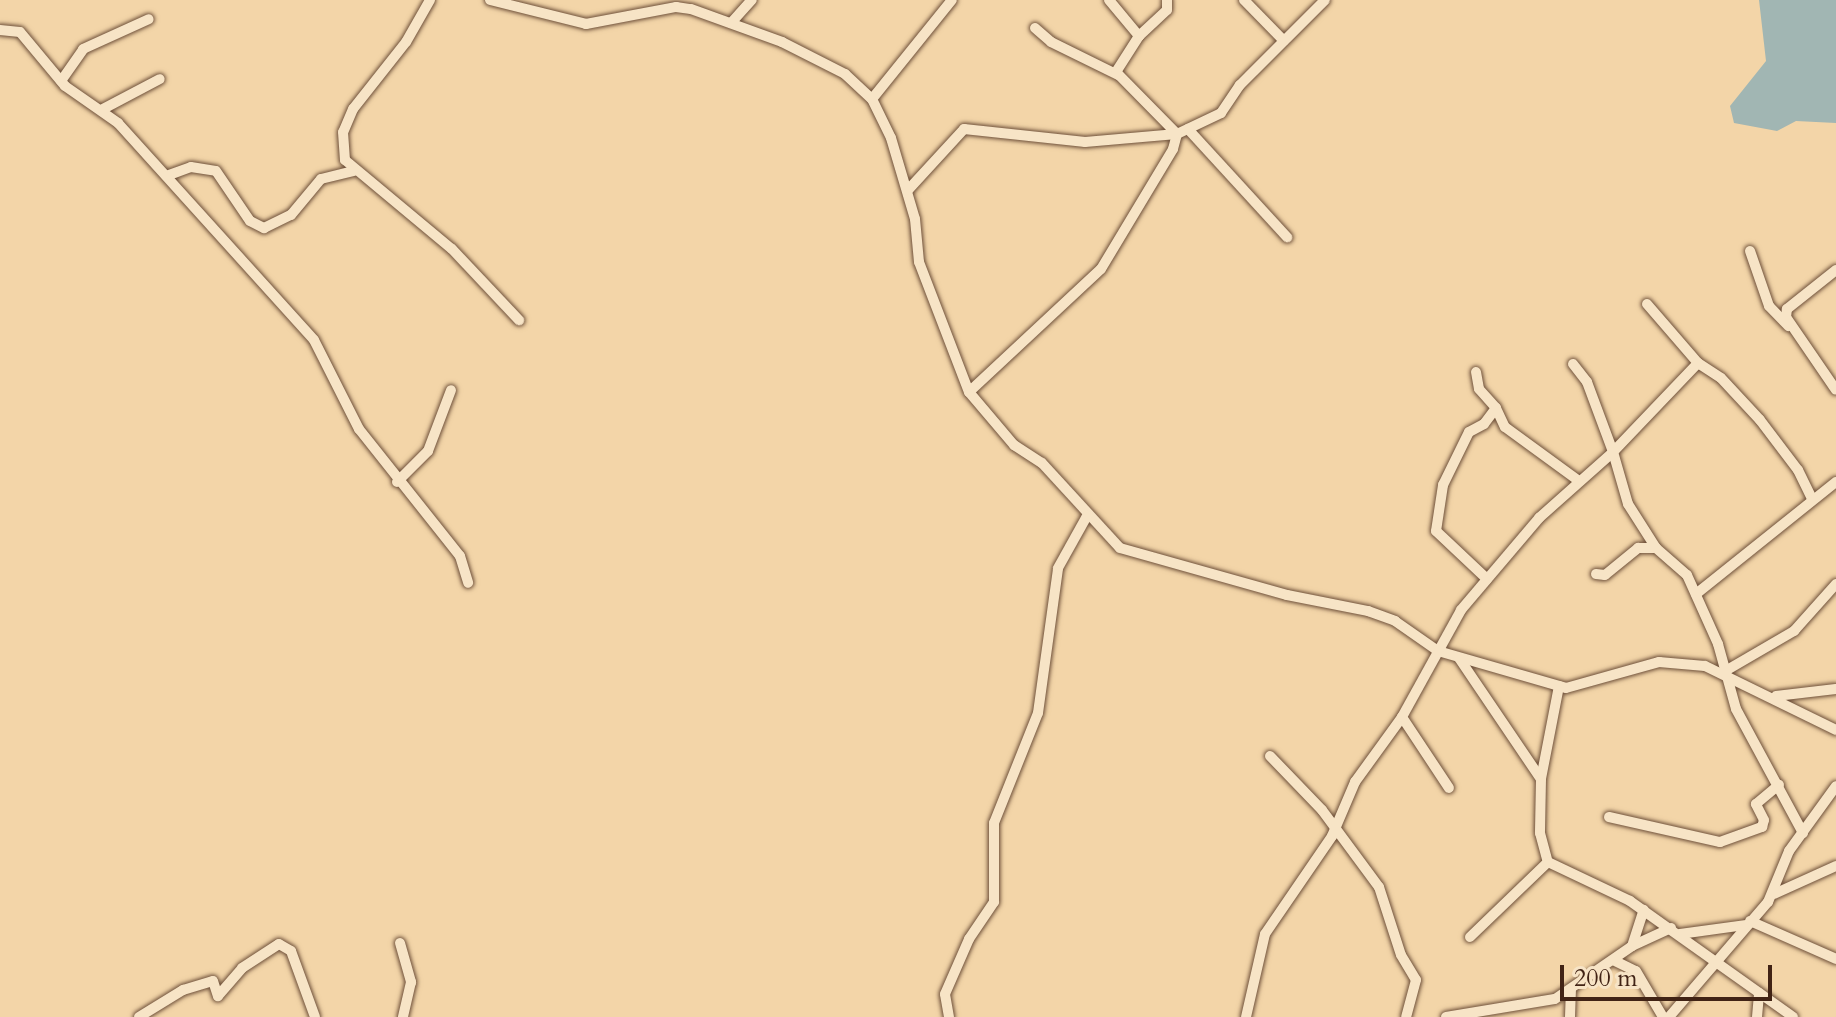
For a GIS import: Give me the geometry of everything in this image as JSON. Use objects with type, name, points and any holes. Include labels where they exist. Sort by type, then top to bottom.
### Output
[{"type":"street","points":[[430,0],[402,48],[353,109],[342,145],[354,171],[452,249],[519,320]]},
{"type":"street","points":[[490,0],[586,24],[676,7],[731,23],[835,67],[872,99],[908,190],[919,262],[969,392],[1014,445],[1042,463],[1106,538],[1129,552],[1387,617],[1438,651],[1559,686],[1577,688],[1659,662],[1705,666],[1728,673],[1836,730]]},
{"type":"street","points":[[731,23],[752,0]]},
{"type":"street","points":[[872,99],[952,0]]},
{"type":"street","points":[[1109,0],[1139,36]]},
{"type":"street","points":[[1118,75],[1115,66],[1167,5],[1178,0]]},
{"type":"street","points":[[1244,0],[1284,41]]},
{"type":"street","points":[[908,190],[964,129],[1085,142],[1182,131],[1221,113],[1240,85],[1325,0]]},
{"type":"street","points":[[61,81],[83,49],[149,19]]},
{"type":"street","points":[[1035,28],[1051,42],[1118,75],[1182,131],[1287,237]]},
{"type":"street","points":[[0,30],[20,32],[61,81],[84,102],[103,109],[169,175],[314,340],[353,419],[397,482],[460,556],[468,583]]},
{"type":"street","points":[[103,109],[160,79]]},
{"type":"street","points":[[969,392],[1101,269],[1144,205],[1182,131]]},
{"type":"street","points":[[169,175],[202,166],[216,171],[250,221],[264,228],[291,215],[321,179],[354,171]]},
{"type":"street","points":[[1750,251],[1769,306],[1789,327],[1836,390]]},
{"type":"street","points":[[1789,327],[1787,309],[1836,270]]},
{"type":"street","points":[[1647,304],[1698,363],[1721,378],[1760,420],[1798,470],[1812,499]]},
{"type":"street","points":[[1246,1017],[1265,934],[1336,829],[1355,782],[1402,717],[1438,651],[1487,579],[1579,481],[1613,452],[1698,363]]},
{"type":"street","points":[[1573,364],[1587,382],[1628,504],[1656,548],[1679,565],[1696,594],[1728,673],[1736,709],[1803,833]]},
{"type":"street","points":[[1476,372],[1479,389],[1496,408],[1505,427],[1579,481]]},
{"type":"street","points":[[397,482],[428,451],[451,390]]},
{"type":"street","points":[[1487,579],[1440,538],[1435,524],[1445,480],[1469,432],[1496,408]]},
{"type":"street","points":[[1696,594],[1836,482]]},
{"type":"street","points":[[949,1017],[945,994],[969,939],[994,902],[994,823],[1038,713],[1058,568],[1087,516]]},
{"type":"street","points":[[1596,574],[1605,575],[1638,548],[1656,548]]},
{"type":"street","points":[[1728,673],[1794,631],[1836,584]]},
{"type":"street","points":[[1459,658],[1541,779]]},
{"type":"street","points":[[1559,686],[1541,779],[1540,833],[1548,862],[1644,910],[1793,1017]]},
{"type":"street","points":[[1774,697],[1836,689]]},
{"type":"street","points":[[1402,717],[1449,788]]},
{"type":"street","points":[[1270,756],[1367,868],[1388,909],[1401,955],[1416,980],[1408,1015]]},
{"type":"street","points":[[1609,817],[1720,842],[1762,827],[1764,820],[1756,804],[1779,785]]},
{"type":"street","points":[[1613,960],[1636,971],[1666,1017],[1774,894],[1789,851],[1836,786]]},
{"type":"street","points":[[1470,937],[1548,862]]},
{"type":"street","points":[[1774,894],[1836,866]]},
{"type":"street","points":[[1632,946],[1644,910]]},
{"type":"street","points":[[1446,1017],[1540,1003],[1571,990],[1632,946],[1676,931],[1748,923],[1836,959]]},
{"type":"street","points":[[400,943],[411,982],[403,1017]]},
{"type":"street","points":[[139,1017],[183,990],[213,981],[218,996],[242,968],[279,944],[291,951],[315,1017]]},
{"type":"street","points":[[1570,1017],[1571,990]]},
{"type":"street","points":[[1757,1017],[1759,993]]},
{"type":"shaded area","points":[[1759,0],[1836,0],[1836,123],[1796,121],[1777,131],[1734,123],[1730,106],[1766,61]]}]
